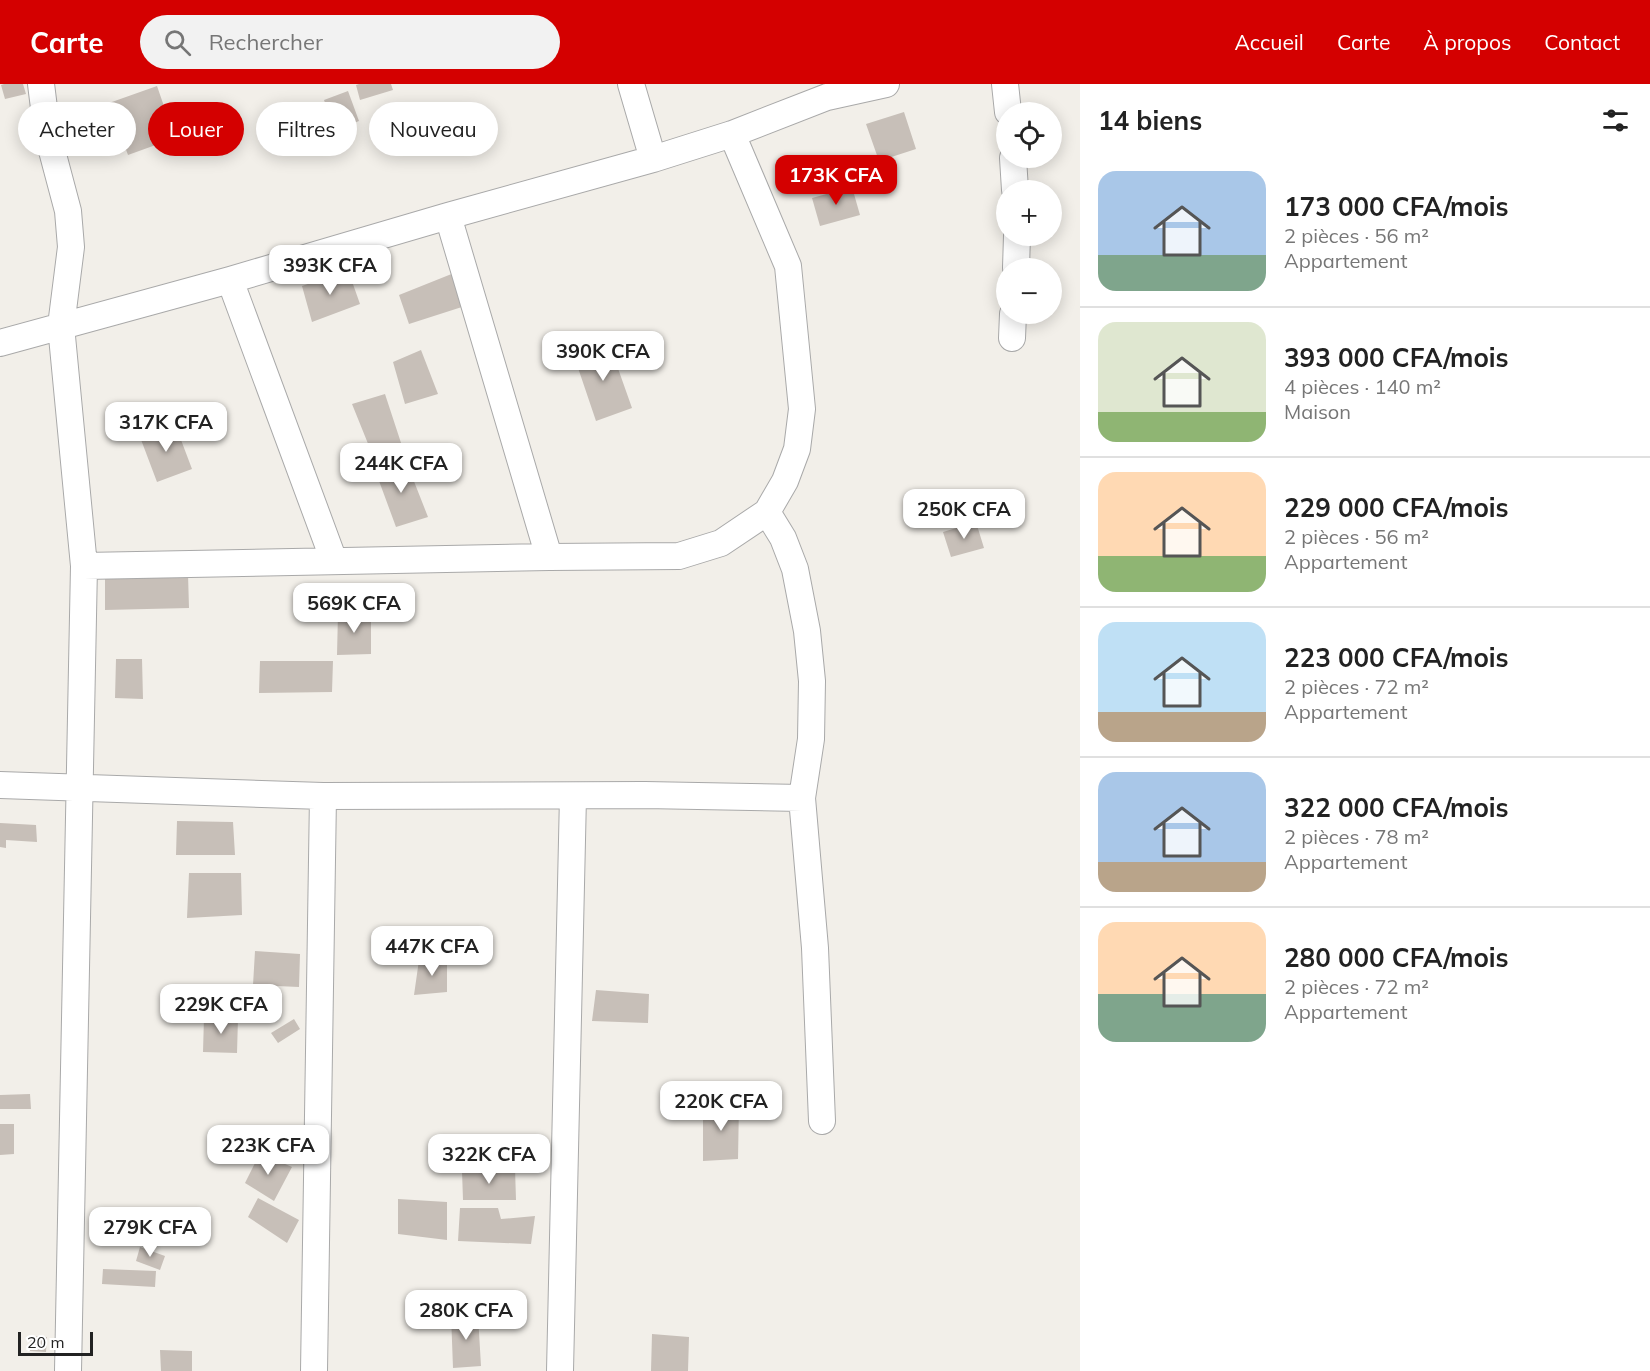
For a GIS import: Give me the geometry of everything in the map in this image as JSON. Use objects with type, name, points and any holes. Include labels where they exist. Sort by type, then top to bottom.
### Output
[{"type":"street","points":[[41,84],[47,132],[69,220],[71,247],[61,326],[84,566],[68,1371]]},
{"type":"street","points":[[631,84],[654,159]]},
{"type":"street","points":[[0,343],[654,159],[732,134],[837,90],[886,84]]},
{"type":"street","points":[[1005,84],[1007,102]]},
{"type":"street","points":[[84,566],[679,556],[721,543],[767,512],[785,481],[797,449],[802,409],[788,266],[732,134]]},
{"type":"street","points":[[448,216],[549,557]]},
{"type":"street","points":[[230,280],[334,561]]},
{"type":"street","points":[[767,512],[783,538],[795,569],[807,631],[812,681],[811,739],[802,798],[814,948],[822,1121]]},
{"type":"street","points":[[0,785],[323,796],[645,795],[802,798]]},
{"type":"street","points":[[314,1371],[323,796]]},
{"type":"street","points":[[560,1371],[573,796]]},
{"type":"building","points":[[23,84],[26,94],[5,99],[1,85]]},
{"type":"building","points":[[391,84],[393,90],[360,100],[356,85]]},
{"type":"building","points":[[157,86],[163,102],[148,102],[148,148],[136,152],[136,102],[112,102]]},
{"type":"building","points":[[348,91],[352,102],[325,102],[324,100]]},
{"type":"building","points":[[904,112],[916,149],[879,161],[866,124]]},
{"type":"building","points":[[852,187],[860,215],[820,226],[812,198]]},
{"type":"building","points":[[348,270],[360,304],[312,322],[302,286]]},
{"type":"building","points":[[454,273],[465,306],[409,324],[399,295]]},
{"type":"building","points":[[609,343],[632,408],[596,421],[574,356]]},
{"type":"building","points":[[421,350],[438,394],[405,404],[393,362]]},
{"type":"building","points":[[385,394],[404,452],[375,461],[352,404]]},
{"type":"building","points":[[175,424],[192,469],[157,482],[140,437]]},
{"type":"building","points":[[406,461],[428,517],[396,527],[375,470]]},
{"type":"building","points":[[976,522],[984,548],[951,557],[943,532]]},
{"type":"building","points":[[105,574],[188,574],[189,608],[105,610]]},
{"type":"building","points":[[371,612],[371,654],[337,655],[338,613]]},
{"type":"building","points":[[116,659],[142,659],[143,699],[115,698]]},
{"type":"building","points":[[260,661],[333,661],[332,692],[259,693]]},
{"type":"building","points":[[177,821],[233,822],[235,855],[176,855]]},
{"type":"building","points":[[0,823],[36,825],[37,842],[6,840],[6,848],[0,847]]},
{"type":"building","points":[[189,873],[241,873],[242,915],[187,918]]},
{"type":"building","points":[[255,951],[300,954],[299,987],[253,985]]},
{"type":"building","points":[[419,960],[447,960],[447,992],[414,995]]},
{"type":"building","points":[[596,990],[649,994],[648,1023],[592,1021]]},
{"type":"building","points":[[204,1017],[238,1018],[237,1053],[203,1052]]},
{"type":"building","points":[[294,1019],[300,1029],[278,1043],[271,1033]]},
{"type":"building","points":[[30,1094],[31,1109],[0,1109],[0,1095]]},
{"type":"building","points":[[703,1103],[739,1104],[738,1159],[703,1161]]},
{"type":"building","points":[[0,1124],[14,1124],[14,1154],[0,1155]]},
{"type":"building","points":[[260,1153],[292,1167],[274,1201],[245,1183]]},
{"type":"building","points":[[515,1168],[516,1200],[463,1200],[462,1171]]},
{"type":"building","points":[[258,1198],[299,1220],[287,1243],[248,1217]]},
{"type":"building","points":[[398,1199],[447,1202],[447,1240],[398,1234]]},
{"type":"building","points":[[460,1208],[498,1208],[501,1219],[535,1216],[531,1244],[458,1241]]},
{"type":"building","points":[[140,1247],[165,1256],[160,1270],[136,1261]]},
{"type":"building","points":[[103,1269],[156,1271],[155,1287],[102,1284]]},
{"type":"building","points":[[451,1314],[478,1315],[481,1366],[453,1368]]},
{"type":"building","points":[[652,1334],[689,1337],[688,1371],[651,1371]]},
{"type":"building","points":[[31,1336],[47,1337],[46,1352],[30,1351]]},
{"type":"building","points":[[160,1350],[192,1351],[192,1371],[161,1371]]}]
